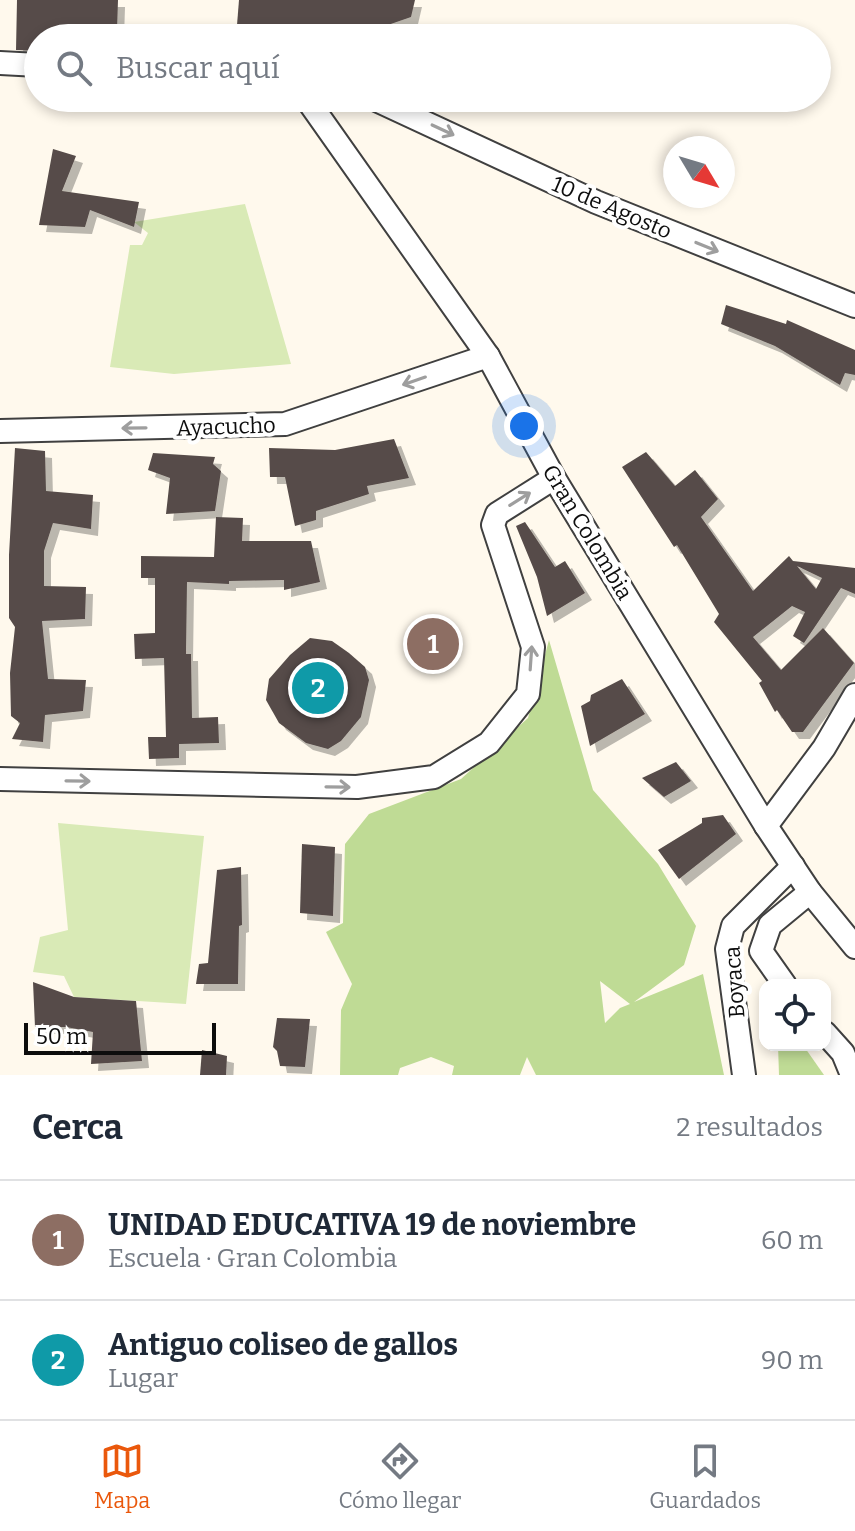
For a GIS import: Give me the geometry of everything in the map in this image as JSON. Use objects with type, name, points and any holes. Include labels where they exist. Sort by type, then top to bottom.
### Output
[{"type":"street","points":[[0,63],[24,64]]},
{"type":"street","name":"Gran Colombia","points":[[316,112],[488,356],[554,478],[766,826],[810,892],[855,947]]},
{"type":"street","name":"10 de Agosto","points":[[402,112],[596,202],[855,306]]},
{"type":"street","name":"Ayacucho","points":[[0,431],[285,424],[488,356]]},
{"type":"street","points":[[0,779],[357,787],[434,777],[489,743],[528,694],[533,647],[493,525],[497,514],[554,478]]},
{"type":"street","points":[[766,826],[824,748],[855,695]]},
{"type":"street","name":"Boyaca","points":[[744,1075],[727,949],[733,926],[793,866]]},
{"type":"street","points":[[781,979],[761,951],[770,925],[810,892]]},
{"type":"street","points":[[831,1040],[843,1053],[852,1075]]},
{"type":"green space","points":[[245,204],[291,364],[174,374],[110,367],[130,245],[142,245],[148,233],[134,222]]},
{"type":"green space","points":[[549,640],[593,790],[658,864],[696,926],[684,965],[634,1002],[703,974],[724,1075],[536,1075],[527,1057],[520,1075],[452,1075],[454,1066],[431,1057],[400,1068],[398,1075],[340,1075],[341,1010],[352,984],[326,932],[343,923],[345,844],[369,814],[461,779],[528,718]],"holes":[[[600,981],[630,1004],[620,1008],[605,1023]]]},
{"type":"green space","points":[[58,823],[204,836],[186,1004],[74,997],[64,976],[33,972],[40,937],[68,930]]},
{"type":"green space","points":[[778,1051],[807,1051],[824,1075],[779,1075]]},
{"type":"building","points":[[17,0],[118,0],[117,24],[24,24],[24,50],[16,50]]},
{"type":"building","points":[[239,0],[415,0],[411,17],[391,24],[237,24]]},
{"type":"building","points":[[53,149],[76,156],[62,191],[139,202],[134,227],[90,210],[85,227],[39,225]]},
{"type":"building","points":[[726,305],[786,324],[787,320],[855,350],[855,375],[845,373],[840,385],[775,346],[721,324]]},
{"type":"building","points":[[394,439],[409,478],[367,486],[369,494],[316,511],[316,520],[295,526],[285,477],[270,477],[269,448],[335,450]]},
{"type":"building","points":[[15,448],[45,451],[46,491],[93,495],[91,529],[53,523],[44,551],[44,586],[86,587],[85,619],[42,621],[48,679],[86,680],[83,711],[45,715],[43,742],[12,739],[20,723],[11,716],[10,673],[15,627],[9,618]]},
{"type":"building","points":[[646,452],[675,486],[695,470],[718,499],[701,517],[753,591],[789,556],[793,561],[855,568],[855,594],[841,588],[804,643],[793,636],[805,612],[792,606],[753,637],[781,670],[823,628],[854,663],[803,732],[792,732],[777,710],[775,712],[759,683],[762,681],[714,622],[719,614],[677,545],[674,547],[622,467]],"holes":[[[797,566],[822,578],[816,589]]]},
{"type":"building","points":[[153,453],[215,457],[213,464],[221,471],[215,511],[166,514],[170,478],[148,470]]},
{"type":"building","points":[[216,517],[243,518],[242,541],[311,541],[320,582],[284,590],[284,580],[229,581],[229,584],[187,582],[186,654],[191,654],[192,718],[218,717],[219,743],[179,744],[179,758],[149,759],[148,737],[166,737],[164,658],[135,659],[134,634],[155,633],[155,578],[141,578],[141,556],[214,557]]},
{"type":"building","points":[[525,522],[555,567],[565,561],[585,593],[547,616],[537,577],[516,526]]},
{"type":"building","points":[[310,638],[332,641],[349,653],[365,667],[369,680],[361,717],[341,741],[328,749],[306,743],[279,723],[266,700],[269,679]]},
{"type":"building","points":[[622,679],[645,714],[590,746],[581,706],[590,701],[591,695]]},
{"type":"building","points":[[676,762],[691,781],[664,797],[642,778]]},
{"type":"building","points":[[723,815],[736,834],[679,879],[658,850],[702,823],[702,818]]},
{"type":"building","points":[[302,844],[335,847],[333,916],[300,913]]},
{"type":"building","points":[[241,867],[242,925],[239,926],[238,984],[196,984],[199,964],[208,963],[217,870]]},
{"type":"building","points":[[33,982],[74,997],[136,1001],[142,1061],[91,1064],[93,1032],[66,1027],[35,1027]]},
{"type":"building","points":[[277,1018],[310,1019],[305,1067],[280,1066],[273,1047]]},
{"type":"building","points":[[202,1050],[227,1056],[226,1075],[200,1075]]},
{"type":"place","name":"UNIDAD EDUCATIVA 19 de noviembre","points":[[433,644]]},
{"type":"place","name":"Antiguo coliseo de gallos","points":[[318,688]]}]
